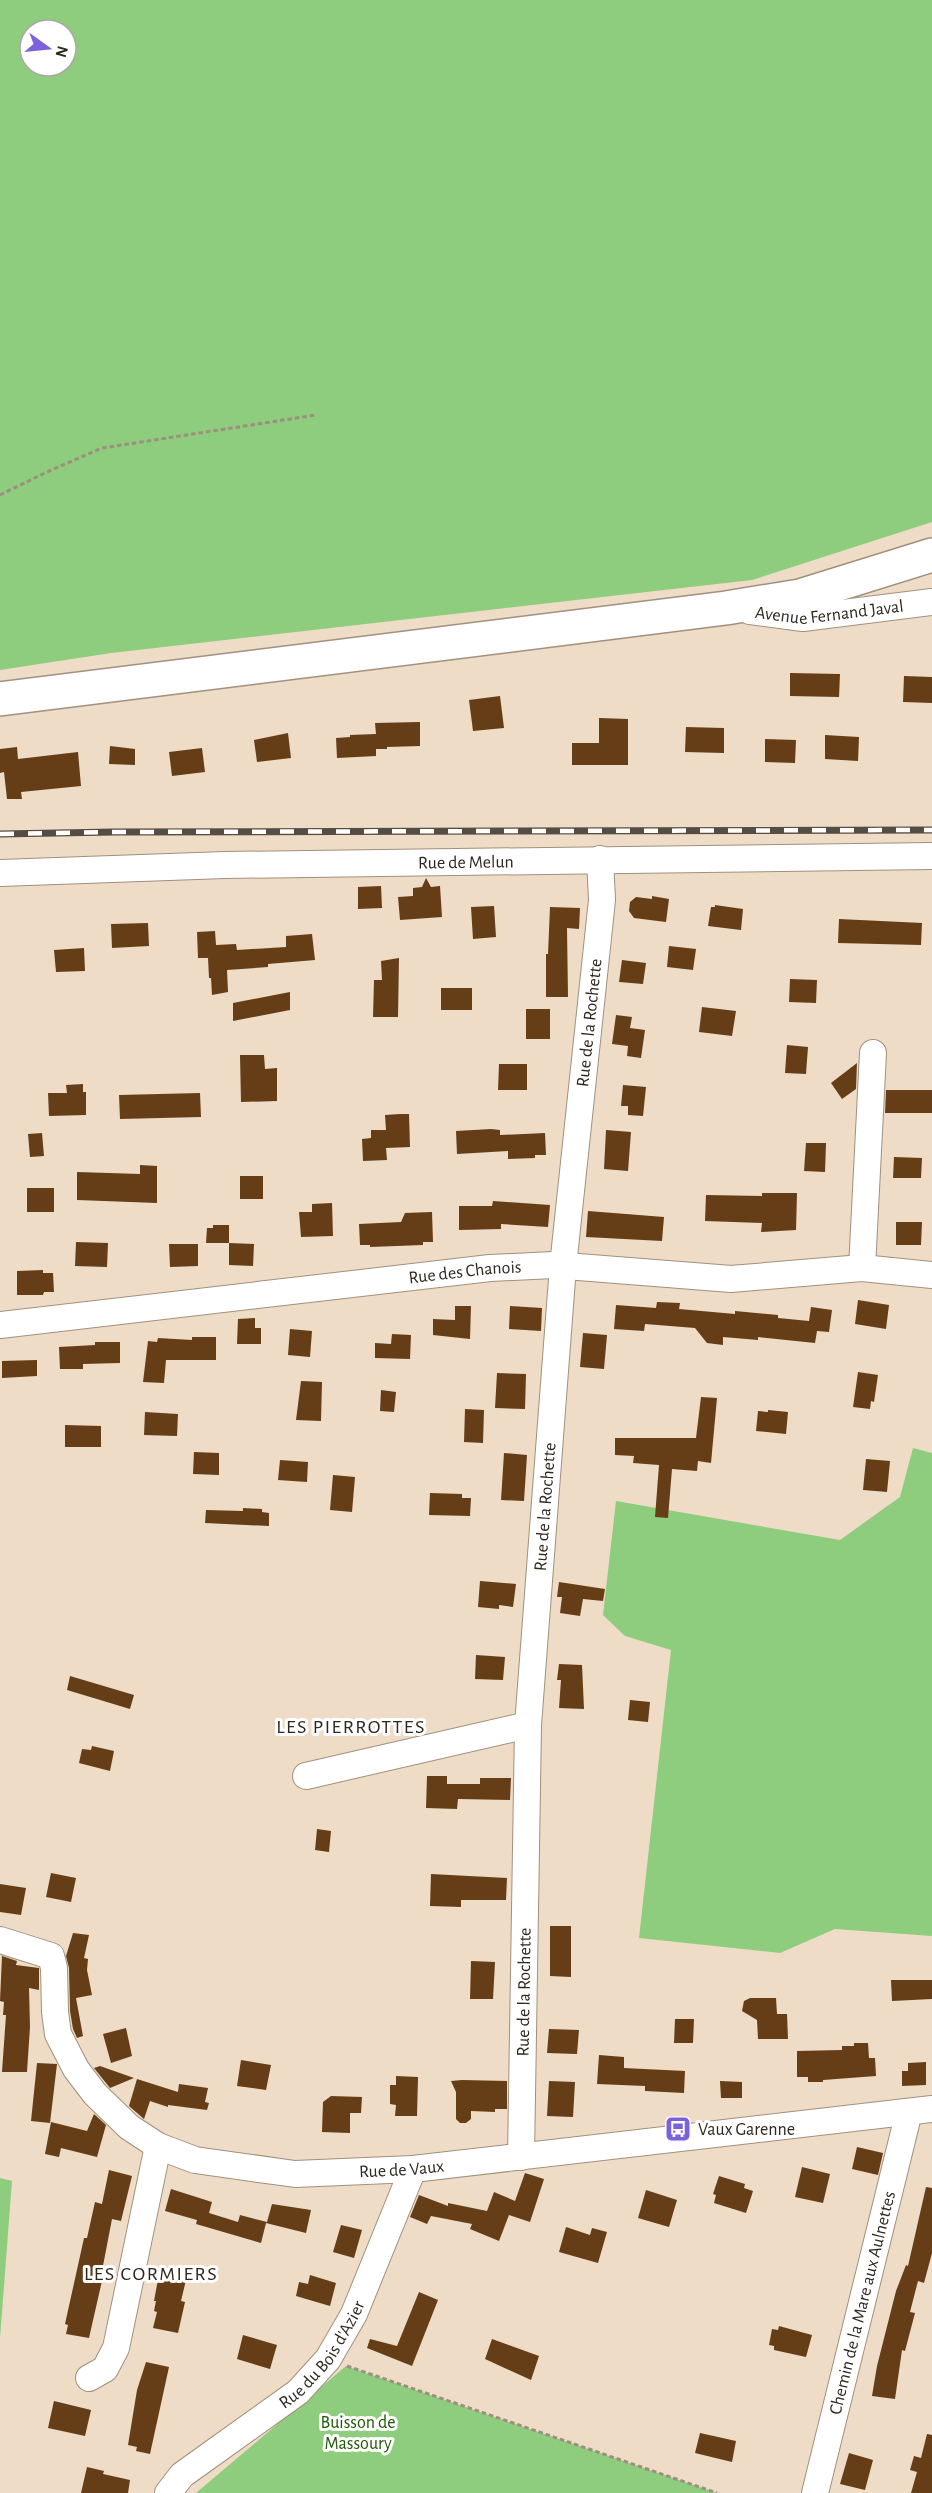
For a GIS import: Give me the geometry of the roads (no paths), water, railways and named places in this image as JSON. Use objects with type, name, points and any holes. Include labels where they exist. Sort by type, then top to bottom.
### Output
[{"type":"main road","points":[[0,699],[726,608],[801,596],[932,555]]},
{"type":"street","name":"Avenue Fernand Javal","points":[[726,608],[803,618],[932,602]]},
{"type":"street","name":"Rue de Melun","points":[[0,873],[225,865],[932,856]]},
{"type":"street","name":"Rue de la Rochette","points":[[521,2157],[528,1725],[563,1266],[602,900],[600,859]]},
{"type":"street","points":[[862,1268],[873,1053]]},
{"type":"street","name":"Rue des Chanois","points":[[0,1325],[490,1268],[563,1266],[731,1280],[862,1268],[932,1275]]},
{"type":"street","points":[[306,1776],[528,1725]]},
{"type":"street","name":"Rue de Vaux","points":[[0,1940],[51,1956],[54,1968],[54,2012],[58,2034],[66,2052],[95,2094],[129,2127],[158,2146],[195,2160],[296,2174],[413,2169],[932,2109]]},
{"type":"street","name":"Chemin de la Mare aux Aulnettes","points":[[815,2493],[907,2120],[906,2112]]},
{"type":"street","points":[[89,2378],[105,2369],[116,2348],[158,2146]]},
{"type":"street","name":"Rue du Bois d'Azier","points":[[168,2493],[182,2475],[298,2392],[328,2359],[354,2313],[413,2169]]},
{"type":"railway","points":[[0,834],[932,830]]},
{"type":"place","name":"Vaux Garenne","points":[[678,2129]]},
{"type":"district","name":"LES PIERROTTES","points":[[351,1726]]},
{"type":"district","name":"LES CORMIERS","points":[[151,2273]]},
{"type":"park label","name":"Buisson de Massoury","points":[[358,2432]]}]
